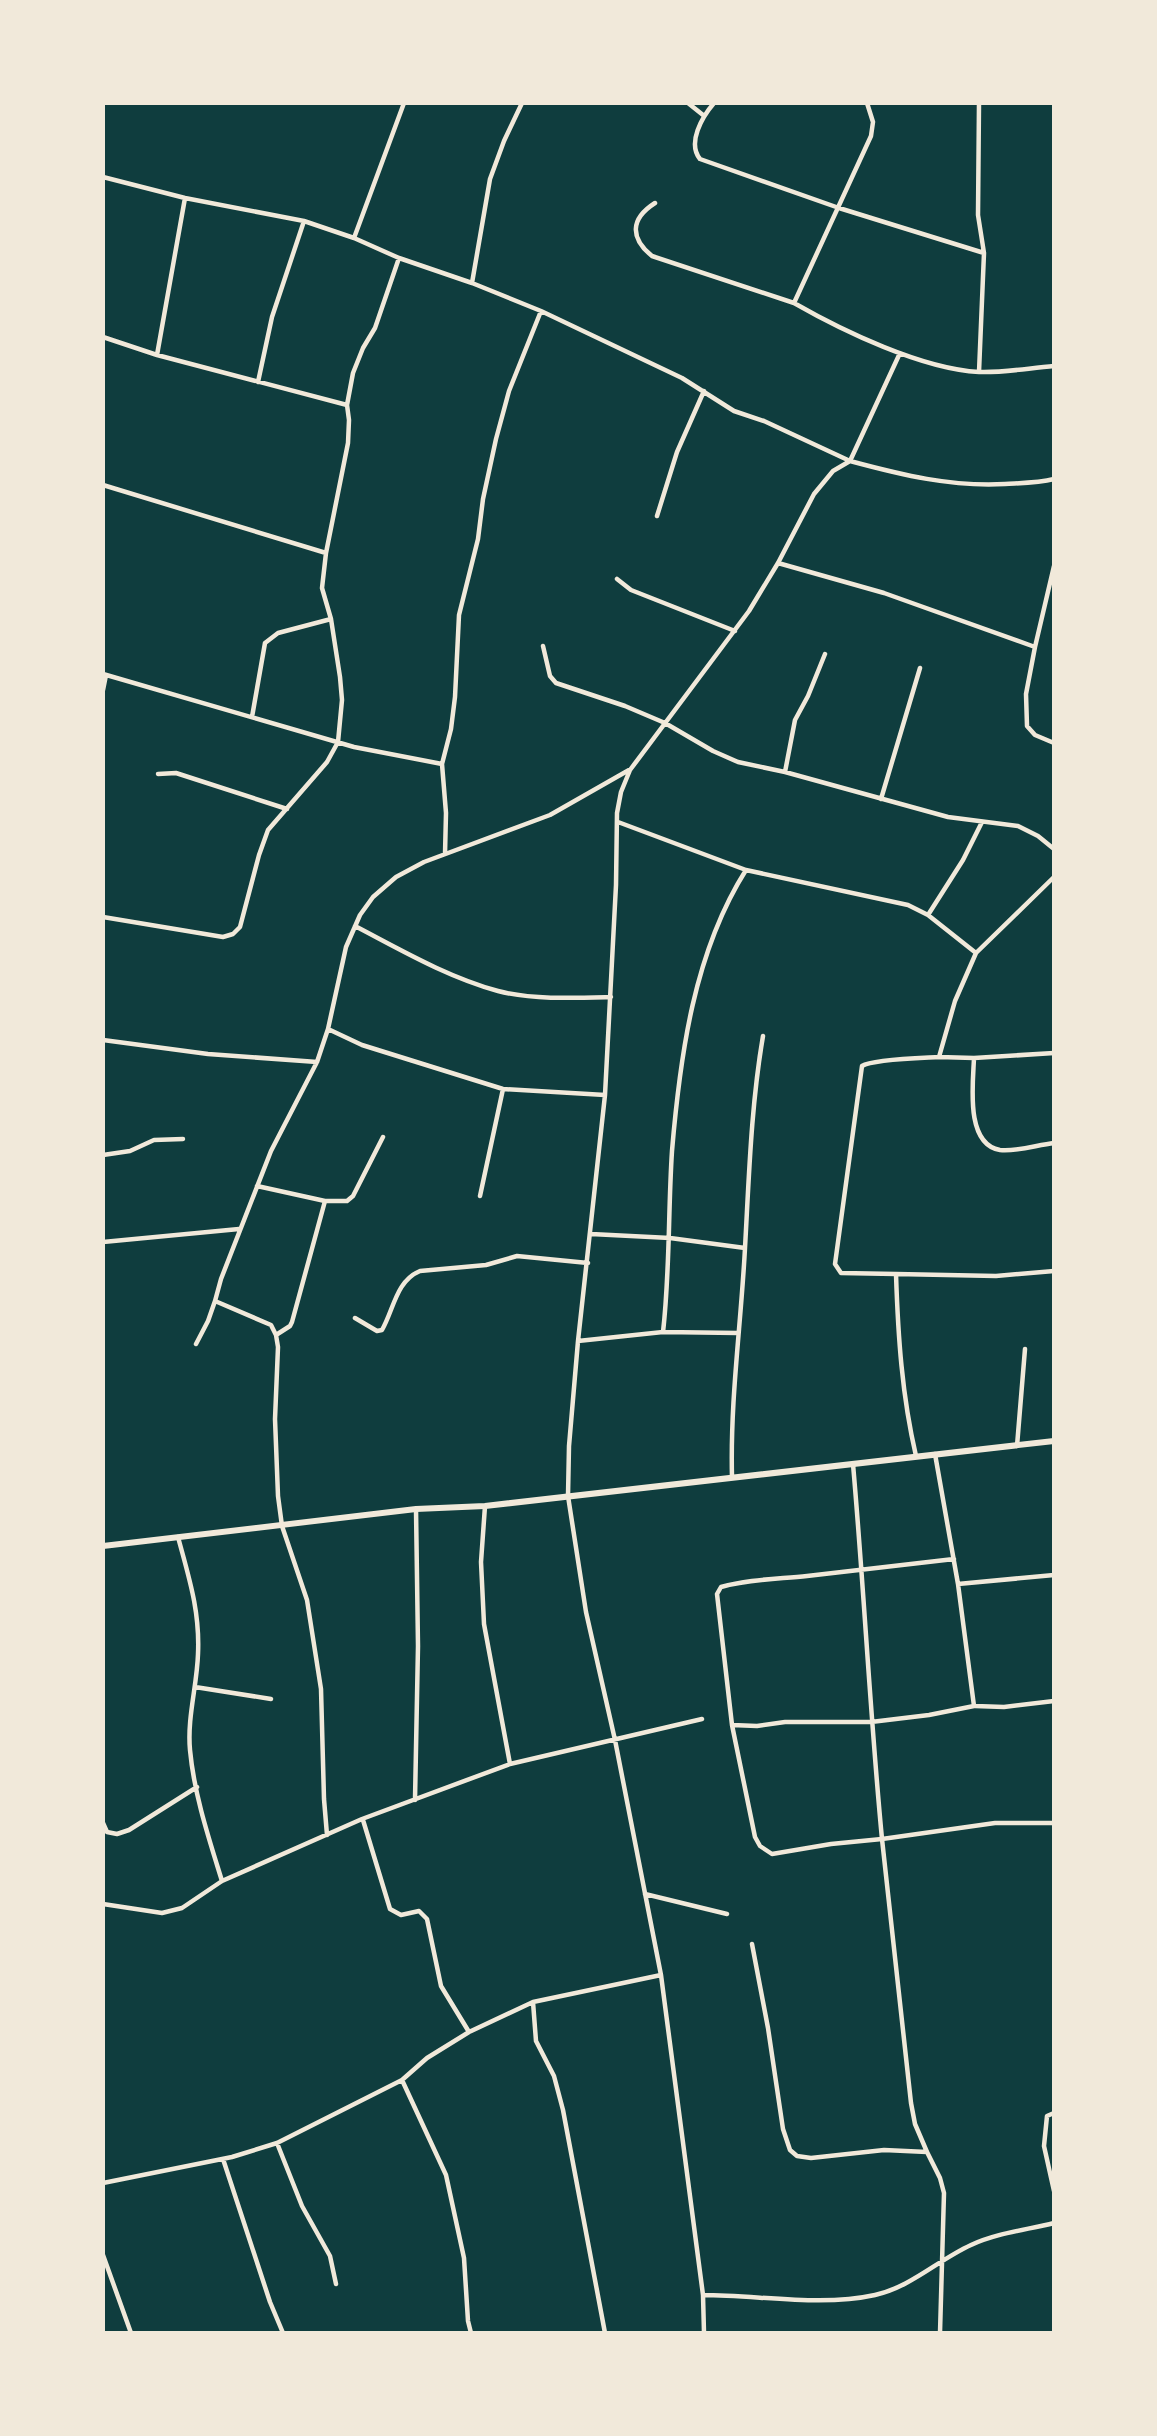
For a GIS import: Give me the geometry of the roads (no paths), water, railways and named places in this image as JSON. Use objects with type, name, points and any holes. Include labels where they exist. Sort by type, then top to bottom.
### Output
[{"type":"main road","points":[[103,1546],[416,1509],[485,1506],[1054,1441]]},
{"type":"street","points":[[354,238],[404,103]]},
{"type":"street","points":[[472,283],[490,180],[522,103]]},
{"type":"street","points":[[688,103],[703,116]]},
{"type":"street","points":[[714,103],[703,116],[694,146],[700,159],[839,208],[984,253]]},
{"type":"street","points":[[794,303],[871,136],[873,122],[867,103]]},
{"type":"street","points":[[979,103],[978,215],[984,253],[979,372]]},
{"type":"street","points":[[103,177],[185,198],[304,221],[354,238],[399,258],[472,283],[541,311],[632,353],[704,391],[734,411],[764,421],[850,461],[911,477],[955,484],[1040,482],[1054,478]]},
{"type":"street","points":[[157,355],[185,198]]},
{"type":"street","points":[[655,204],[642,214],[635,230],[641,247],[652,256],[794,303],[900,353],[950,367],[979,372],[1054,366]]},
{"type":"street","points":[[258,382],[272,317],[304,221]]},
{"type":"street","points":[[103,917],[223,937],[233,934],[240,927],[258,855],[268,830],[327,762],[338,742],[340,677],[321,578],[348,443],[347,405],[353,373],[375,328],[399,258]]},
{"type":"street","points":[[445,855],[446,813],[442,764],[456,697],[459,615],[478,539],[488,471],[509,391],[541,311]]},
{"type":"street","points":[[103,337],[157,355],[347,405]]},
{"type":"street","points":[[704,2333],[703,2295],[661,1975],[615,1740],[586,1612],[568,1496],[569,1446],[578,1342],[605,1095],[617,813],[621,792],[630,769],[735,631],[778,563],[814,494],[833,471],[850,461],[900,353]]},
{"type":"street","points":[[657,516],[677,452],[704,391]]},
{"type":"street","points":[[103,485],[326,553]]},
{"type":"street","points":[[778,563],[895,597],[1035,648]]},
{"type":"street","points":[[1054,566],[1026,694],[1027,726],[1035,735],[1054,743]]},
{"type":"street","points":[[617,579],[631,590],[735,631]]},
{"type":"street","points":[[252,717],[265,643],[278,633],[331,619]]},
{"type":"street","points":[[543,646],[550,676],[556,683],[625,706],[738,762],[785,772],[948,817],[1018,827],[1038,836],[1054,849]]},
{"type":"street","points":[[785,772],[795,720],[825,654]]},
{"type":"street","points":[[881,799],[920,668]]},
{"type":"street","points":[[103,690],[105,675],[338,742],[442,764]]},
{"type":"street","points":[[196,1344],[208,1321],[239,1229],[283,1125],[317,1062],[328,1029],[344,955],[355,926],[373,897],[385,886],[424,862],[550,815],[630,769]]},
{"type":"street","points":[[158,774],[176,773],[287,809]]},
{"type":"street","points":[[618,822],[746,870],[908,905],[928,915],[976,953]]},
{"type":"street","points":[[928,915],[963,860],[983,822]]},
{"type":"street","points":[[663,1332],[673,1151],[681,1077],[694,999],[710,941],[731,894],[746,870]]},
{"type":"street","points":[[939,1057],[955,1001],[976,953],[1054,877]]},
{"type":"street","points":[[355,926],[428,965],[499,991],[565,998],[611,997]]},
{"type":"street","points":[[328,1029],[362,1045],[503,1089],[605,1095]]},
{"type":"street","points":[[732,1477],[733,1384],[745,1248],[752,1110],[763,1036]]},
{"type":"street","points":[[103,1040],[208,1054],[317,1062]]},
{"type":"street","points":[[1054,1053],[875,1061],[862,1066],[835,1264],[841,1273],[996,1276],[1054,1271]]},
{"type":"street","points":[[974,1058],[973,1113],[982,1140],[990,1147],[1001,1150],[1054,1143]]},
{"type":"street","points":[[480,1196],[503,1089]]},
{"type":"street","points":[[257,1186],[325,1201],[347,1201],[353,1196],[383,1137]]},
{"type":"street","points":[[103,1155],[130,1151],[154,1140],[183,1139]]},
{"type":"street","points":[[276,1335],[292,1322],[325,1201]]},
{"type":"street","points":[[103,1242],[239,1229]]},
{"type":"street","points":[[591,1234],[670,1237],[745,1248]]},
{"type":"street","points":[[355,1318],[377,1331],[382,1330],[402,1286],[411,1275],[420,1271],[486,1265],[517,1256],[588,1264]]},
{"type":"street","points":[[897,1274],[902,1369],[916,1456]]},
{"type":"street","points":[[215,1301],[271,1325],[276,1335],[278,1496],[282,1526],[307,1600],[321,1689],[327,1835]]},
{"type":"street","points":[[578,1342],[663,1332],[738,1333]]},
{"type":"street","points":[[1017,1446],[1025,1349]]},
{"type":"street","points":[[935,1454],[958,1584],[974,1706]]},
{"type":"street","points":[[853,1464],[881,1839],[911,2103],[915,2124],[940,2178],[944,2193],[940,2333]]},
{"type":"street","points":[[485,1506],[481,1562],[484,1624],[510,1763]]},
{"type":"street","points":[[415,1800],[418,1646],[416,1509]]},
{"type":"street","points":[[178,1538],[196,1604],[198,1654],[189,1728],[190,1753],[222,1881]]},
{"type":"street","points":[[954,1559],[759,1580],[721,1587],[717,1594],[732,1725],[755,1838],[772,1854],[995,1823],[1054,1824]]},
{"type":"street","points":[[958,1584],[1054,1575]]},
{"type":"street","points":[[195,1687],[271,1699]]},
{"type":"street","points":[[732,1725],[871,1722],[974,1706],[1004,1707],[1054,1701]]},
{"type":"street","points":[[103,1904],[162,1913],[182,1908],[222,1881],[362,1819],[510,1763],[702,1719]]},
{"type":"street","points":[[103,1823],[107,1832],[117,1834],[129,1830],[197,1787]]},
{"type":"street","points":[[362,1819],[390,1909],[401,1915],[419,1911],[427,1919],[441,1986],[469,2032]]},
{"type":"street","points":[[645,1894],[727,1913]]},
{"type":"street","points":[[752,1944],[783,2129],[790,2150],[797,2156],[811,2158],[884,2150],[927,2152]]},
{"type":"street","points":[[103,2183],[223,2159],[277,2143],[402,2080],[427,2058],[469,2032],[533,2002],[661,1975]]},
{"type":"street","points":[[533,2002],[536,2041],[555,2076],[563,2110],[605,2333]]},
{"type":"street","points":[[402,2080],[446,2175],[464,2258],[471,2333]]},
{"type":"street","points":[[1054,2113],[1047,2116],[1044,2146],[1054,2192]]},
{"type":"street","points":[[277,2143],[302,2206],[330,2256],[336,2284]]},
{"type":"street","points":[[223,2159],[270,2302],[283,2333]]},
{"type":"street","points":[[703,2295],[824,2300],[874,2295],[899,2287],[974,2243],[1004,2233],[1054,2223]]},
{"type":"street","points":[[103,2255],[131,2333]]}]
